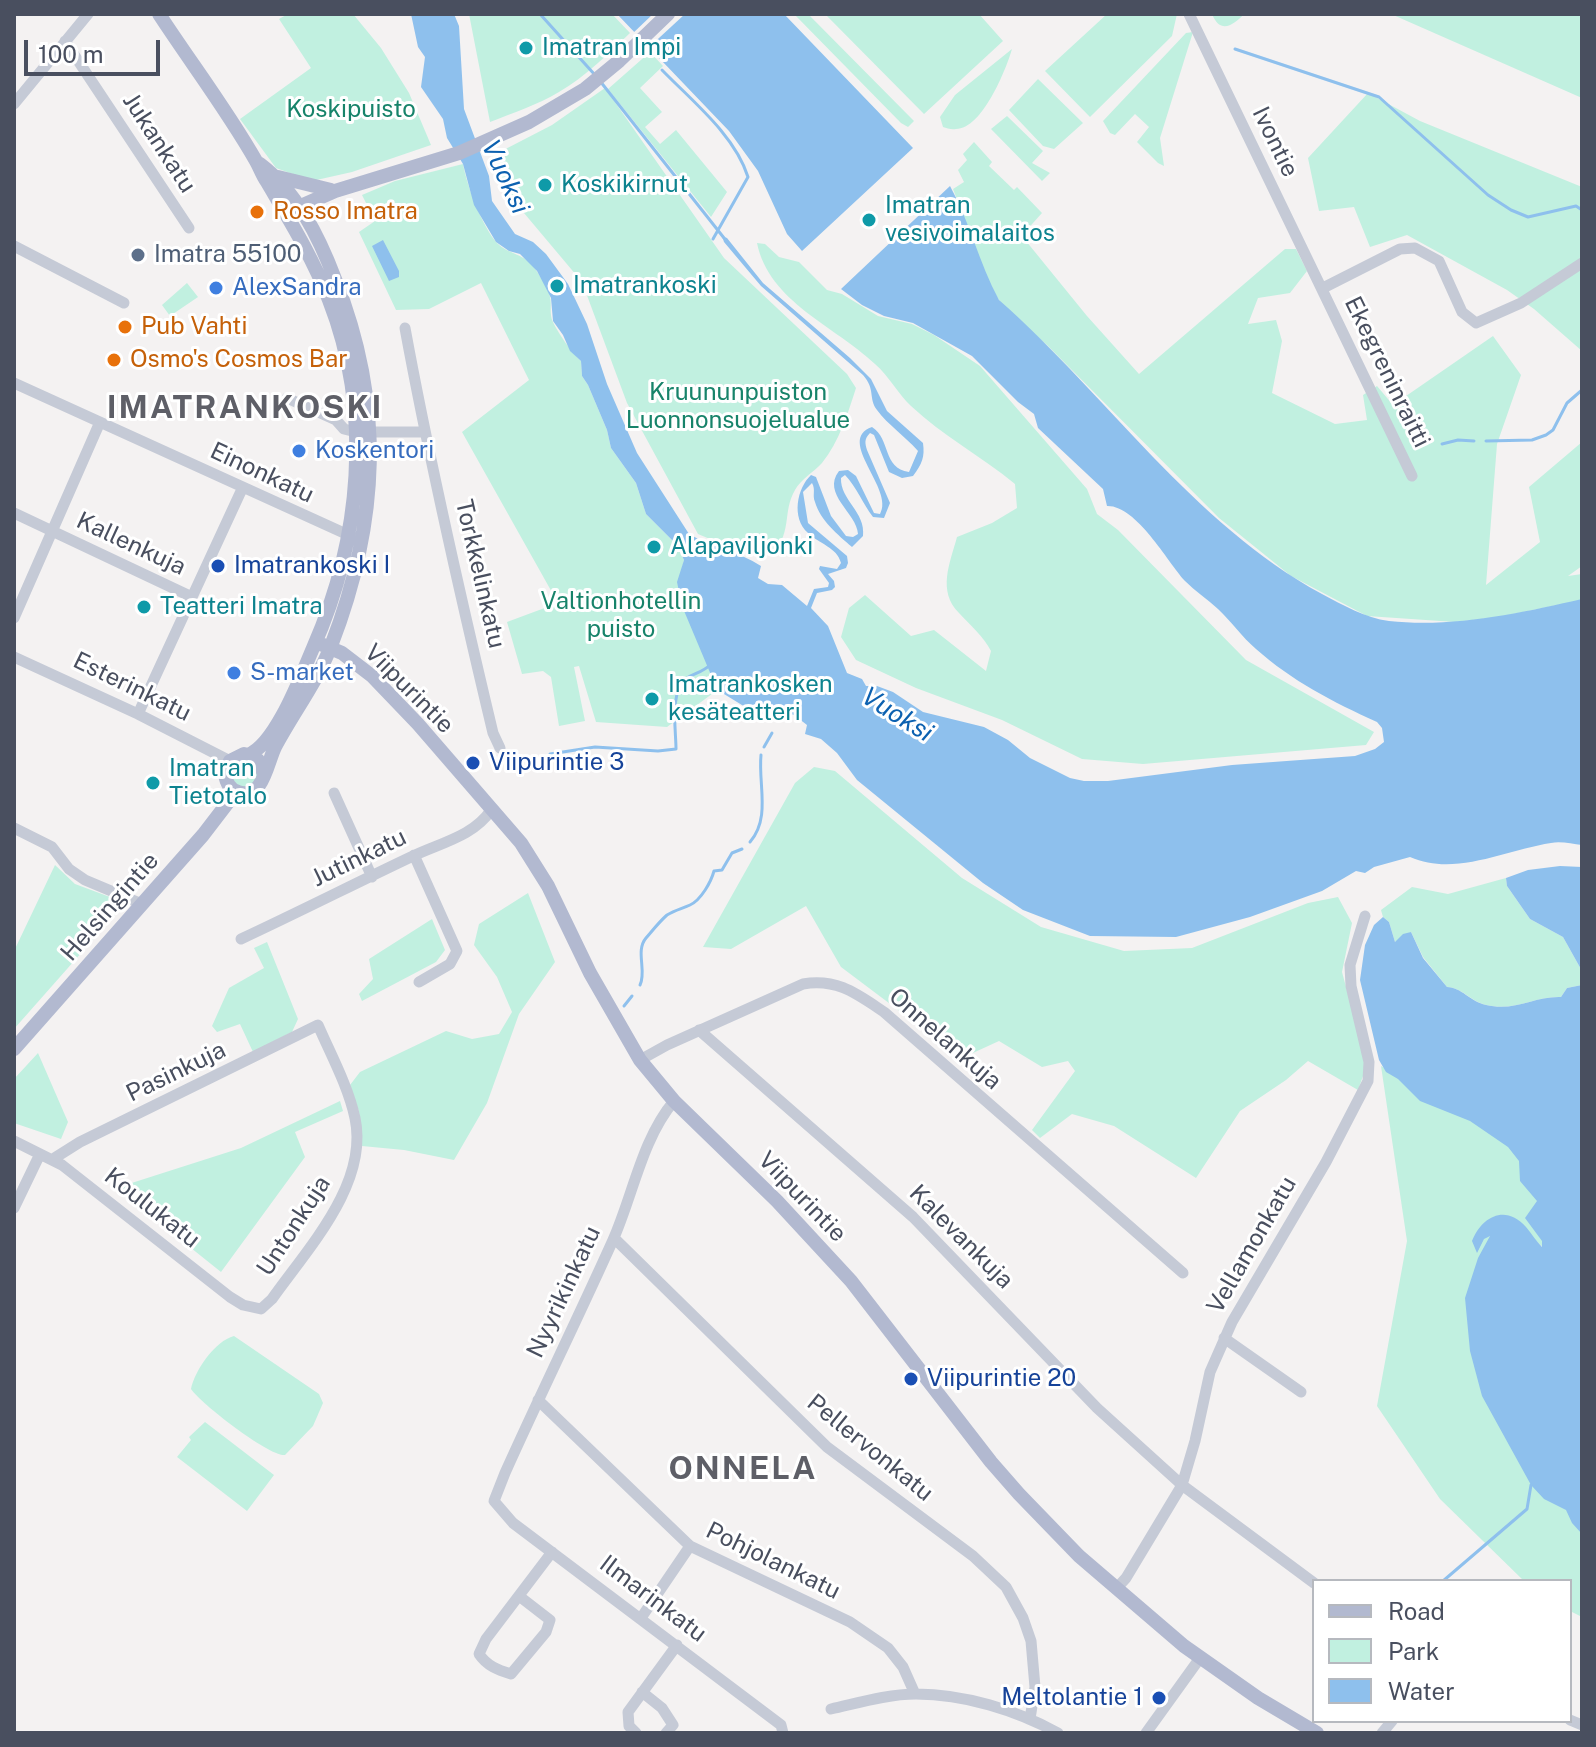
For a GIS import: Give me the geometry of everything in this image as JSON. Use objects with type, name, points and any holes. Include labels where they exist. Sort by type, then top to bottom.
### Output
[{"type":"main road","points":[[159,14],[256,161],[265,181],[293,209],[325,253],[349,318],[363,380],[363,432],[354,510],[356,538],[311,687],[270,757],[264,774],[257,789],[247,793],[236,792],[225,778],[230,761],[240,755],[258,760],[264,774]]},
{"type":"main road","points":[[293,209],[335,191],[427,164],[540,116],[603,75],[668,14]]},
{"type":"main road","points":[[256,161],[278,177],[335,191]]},
{"type":"main road","points":[[278,177],[293,209]]},
{"type":"main road","points":[[248,755],[263,746],[324,645]]},
{"type":"main road","name":"Viipurintie","points":[[324,645],[358,663],[372,676],[418,724],[534,862],[590,973],[640,1060],[674,1101],[777,1201],[841,1270],[991,1462],[1049,1526],[1116,1589],[1200,1658],[1317,1733]]},
{"type":"main road","name":"Helsingintie","points":[[14,1049],[203,835],[236,792]]},
{"type":"street","points":[[14,104],[88,14]]},
{"type":"street","name":"Ivontie","points":[[1189,14],[1323,288]]},
{"type":"street","name":"Jukankatu","points":[[65,41],[189,228]]},
{"type":"street","points":[[14,246],[124,303]]},
{"type":"street","points":[[1323,288],[1400,249],[1415,248],[1439,261],[1462,312],[1476,323],[1521,303],[1582,263]]},
{"type":"street","name":"Ekegreninraitti","points":[[1323,288],[1412,476]]},
{"type":"street","name":"Torkkelinkatu","points":[[405,328],[424,432],[492,726],[500,748]]},
{"type":"street","name":"Einonkatu","points":[[14,383],[242,489],[356,538]]},
{"type":"street","points":[[287,398],[336,420],[344,429],[424,432]]},
{"type":"street","points":[[14,618],[100,422]]},
{"type":"street","points":[[138,714],[242,489]]},
{"type":"street","name":"Kallenkuja","points":[[14,513],[192,597]]},
{"type":"street","name":"Esterinkatu","points":[[14,657],[138,714],[230,761]]},
{"type":"street","points":[[492,726],[502,733],[508,732]]},
{"type":"street","points":[[334,793],[372,877]]},
{"type":"street","name":"Jutinkatu","points":[[241,939],[460,836],[481,823],[491,810]]},
{"type":"street","points":[[14,828],[52,847],[69,869],[85,880],[142,904]]},
{"type":"street","points":[[414,855],[457,951],[450,964],[419,982]]},
{"type":"street","name":"Vellamonkatu","points":[[1116,1589],[1126,1578],[1182,1485],[1210,1372],[1224,1338],[1368,1081],[1369,1062],[1351,986],[1350,965],[1365,916]]},
{"type":"street","name":"Onnelankuja","points":[[640,1060],[803,984],[820,981],[850,989],[884,1012],[1183,1273]]},
{"type":"street","name":"Pasinkuja","points":[[53,1159],[80,1142],[318,1025]]},
{"type":"street","name":"Untonkuja","points":[[261,1309],[272,1299],[341,1198],[356,1159],[358,1141],[355,1116],[318,1025]]},
{"type":"street","name":"Kalevankuja","points":[[699,1030],[913,1217],[1097,1408],[1182,1485],[1312,1582]]},
{"type":"street","name":"Nyyrikinkatu","points":[[494,1501],[614,1238],[648,1145],[662,1115],[674,1101]]},
{"type":"street","name":"Koulukatu","points":[[14,1141],[53,1159],[230,1297],[251,1309],[261,1309]]},
{"type":"street","points":[[14,1208],[40,1154]]},
{"type":"street","name":"Pellervonkatu","points":[[614,1238],[827,1447],[973,1556],[1006,1587],[1023,1618],[1031,1641],[1035,1687],[1030,1719]]},
{"type":"street","points":[[1224,1338],[1301,1392]]},
{"type":"street","name":"Pohjolankatu","points":[[538,1400],[690,1546],[850,1622],[888,1648],[903,1667],[915,1694]]},
{"type":"street","name":"Ilmarinkatu","points":[[494,1501],[513,1523],[781,1725],[783,1733]]},
{"type":"street","points":[[641,1618],[690,1546]]},
{"type":"street","points":[[519,1596],[550,1620],[546,1632],[511,1674],[497,1670],[479,1654],[486,1639],[552,1552]]},
{"type":"street","points":[[636,1733],[629,1726],[628,1712],[677,1645]]},
{"type":"street","points":[[1146,1733],[1200,1658]]},
{"type":"street","points":[[642,1692],[662,1708],[673,1725],[666,1733]]},
{"type":"street","points":[[831,1709],[915,1694],[964,1699],[1030,1719],[1058,1733]]},
{"type":"green space","name":"Koskipuisto","points":[[288,14],[353,14],[381,48],[409,93],[431,145],[352,172],[312,181],[276,168],[240,119],[311,68],[279,19]]},
{"type":"green space","points":[[469,14],[612,14],[630,33],[569,86],[542,101],[490,122]]},
{"type":"green space","points":[[794,14],[808,14],[914,121],[908,127],[901,123]]},
{"type":"green space","points":[[825,14],[979,14],[1003,41],[924,114]]},
{"type":"green space","points":[[1107,14],[1177,14],[1172,36],[1090,117],[1045,71]]},
{"type":"green space","points":[[1212,14],[1244,14],[1235,22],[1223,26]]},
{"type":"green space","points":[[1391,14],[1582,14],[1582,98]]},
{"type":"green space","points":[[1193,32],[1160,138],[1164,166],[1137,142],[1149,127],[1135,114],[1115,135],[1110,133],[1103,121],[1186,33]]},
{"type":"green space","points":[[1012,49],[984,109],[966,126],[956,129],[943,127],[940,117],[955,95]]},
{"type":"green space","points":[[650,52],[663,66],[640,88],[662,112],[645,127],[660,144],[676,130],[727,192],[711,217],[608,89]]},
{"type":"green space","points":[[1038,79],[1083,123],[1054,149],[1043,146],[1009,110]]},
{"type":"green space","name":"Kruununpuiston Luonnonsuojelualue","points":[[605,88],[724,258],[847,374],[856,388],[833,446],[791,498],[783,537],[773,554],[736,550],[698,534],[627,403],[582,282],[508,194],[492,156],[552,125]]},
{"type":"green space","points":[[1368,93],[1420,121],[1582,187],[1582,351],[1507,290],[1407,235],[1370,247],[1354,207],[1319,211],[1308,158]]},
{"type":"green space","points":[[1007,116],[1043,151],[1032,163],[1050,173],[1042,181],[991,129]]},
{"type":"green space","points":[[974,142],[992,162],[989,166],[1014,190],[1017,187],[1042,213],[1024,233],[1026,241],[1139,374],[1285,249],[1296,249],[1307,271],[1290,293],[1258,298],[1248,324],[1276,320],[1282,341],[1272,393],[1335,424],[1367,420],[1363,395],[1377,386],[1393,405],[1493,336],[1521,375],[1497,444],[1486,585],[1540,542],[1529,487],[1582,442],[1582,566],[1568,576],[1582,574],[1582,600],[1499,617],[1455,622],[1367,616],[1291,576],[1219,518],[1047,345],[1005,309],[978,268],[953,189],[964,182],[958,170],[967,160],[963,154]]},
{"type":"green space","name":"Valtionhotellin puisto","points":[[463,164],[476,205],[491,236],[502,247],[532,264],[546,287],[553,322],[581,361],[582,376],[607,430],[611,448],[636,483],[646,514],[677,545],[684,560],[682,569],[716,691],[667,727],[596,722],[579,666],[574,667],[585,721],[559,726],[551,677],[543,671],[522,674],[507,622],[558,603],[462,432],[529,380],[481,283],[429,309],[396,310],[359,232],[375,221],[362,195],[395,181]]},
{"type":"green space","points":[[757,243],[765,244],[779,257],[799,262],[827,290],[842,294],[878,316],[912,324],[980,366],[1087,489],[1097,514],[1118,530],[1246,660],[1374,732],[1366,745],[1143,764],[1082,759],[1002,720],[916,688],[856,660],[841,637],[849,608],[865,595],[911,636],[934,630],[986,671],[991,651],[952,604],[948,596],[947,576],[957,537],[992,523],[1017,508],[1015,484],[923,417],[875,364],[789,297],[764,264]]},
{"type":"green space","points":[[187,283],[198,297],[170,316],[162,305]]},
{"type":"green space","points":[[245,761],[254,765],[258,774],[254,783],[245,787],[236,783],[232,774],[236,765]]},
{"type":"green space","points":[[814,767],[835,771],[962,878],[1041,927],[1124,951],[1192,948],[1308,903],[1338,897],[1352,923],[1342,972],[1367,1065],[1358,1090],[1308,1061],[1240,1111],[1196,1178],[1114,1126],[1072,1114],[1040,1138],[1032,1130],[1075,1071],[1068,1061],[1042,1067],[999,1041],[962,1058],[841,967],[806,906],[731,949],[703,947],[795,783]]},
{"type":"green space","points":[[55,865],[75,884],[118,900],[120,909],[14,1029],[14,951]]},
{"type":"green space","points":[[1506,878],[1507,886],[1530,919],[1563,937],[1582,971],[1582,985],[1567,988],[1561,997],[1506,1007],[1481,1003],[1457,989],[1447,987],[1423,957],[1411,932],[1395,942],[1389,922],[1383,917],[1381,910],[1412,887],[1448,894]]},
{"type":"green space","points":[[528,893],[555,962],[519,1014],[487,1103],[454,1160],[362,1146],[359,1112],[350,1085],[360,1072],[446,1031],[472,1039],[499,1034],[512,1012],[497,977],[474,945],[479,924]]},
{"type":"green space","points":[[432,919],[445,950],[436,962],[362,1001],[359,994],[373,979],[369,959]]},
{"type":"green space","points":[[267,942],[298,1019],[292,1032],[253,1052],[240,1024],[217,1032],[212,1026],[229,988],[264,968],[254,948]]},
{"type":"green space","points":[[38,1053],[68,1122],[61,1139],[14,1123],[14,1079]]},
{"type":"green space","points":[[1381,1066],[1507,1136],[1543,1206],[1550,1254],[1528,1233],[1527,1446],[1582,1532],[1582,1617],[1572,1612],[1572,1579],[1522,1579],[1440,1499],[1377,1406],[1407,1241]]},
{"type":"green space","points":[[340,1101],[343,1111],[295,1132],[305,1157],[221,1272],[116,1188],[241,1148]]},
{"type":"green space","points":[[234,1336],[319,1394],[323,1403],[313,1426],[285,1455],[265,1448],[236,1428],[191,1389],[207,1357]]},
{"type":"green space","points":[[205,1422],[274,1475],[247,1511],[177,1457],[191,1440],[189,1437]]},
{"type":"water","name":"Vuoksi","points":[[411,14],[454,14],[459,26],[464,109],[489,176],[492,201],[515,234],[533,242],[546,254],[568,284],[587,324],[607,384],[637,453],[689,534],[761,566],[758,578],[768,584],[782,585],[807,606],[814,589],[828,587],[820,566],[837,569],[841,563],[832,549],[808,533],[799,519],[799,495],[806,481],[811,475],[816,477],[831,516],[846,536],[853,537],[858,534],[856,526],[834,488],[839,471],[848,470],[856,476],[874,513],[880,514],[882,504],[880,492],[862,454],[862,433],[872,427],[878,432],[894,465],[909,472],[918,451],[877,410],[863,375],[761,286],[722,236],[727,238],[763,283],[871,379],[887,411],[923,443],[919,468],[913,476],[902,478],[889,472],[874,435],[868,435],[867,450],[890,503],[884,518],[873,517],[849,479],[845,475],[841,478],[844,493],[863,528],[863,536],[852,547],[830,527],[817,509],[812,483],[803,492],[808,523],[847,556],[846,568],[828,574],[835,587],[817,593],[811,608],[828,626],[847,673],[862,679],[866,686],[893,692],[923,712],[984,727],[1008,740],[1030,758],[1070,778],[1084,781],[1355,756],[1384,742],[1382,728],[1377,722],[1299,681],[1251,644],[1218,609],[1185,581],[1140,524],[1118,508],[1107,506],[1103,489],[1038,428],[1034,414],[972,356],[913,323],[884,316],[862,305],[841,289],[950,186],[999,300],[1039,337],[1191,495],[1275,565],[1346,607],[1389,621],[1462,621],[1582,599],[1582,845],[1551,843],[1462,863],[1427,862],[1410,857],[1374,867],[1365,873],[1356,871],[1322,891],[1250,917],[1176,937],[1090,936],[1023,910],[983,883],[857,780],[837,753],[821,739],[805,734],[807,725],[794,715],[777,710],[769,716],[750,710],[724,694],[711,675],[682,606],[677,582],[684,560],[677,545],[646,514],[636,483],[611,448],[607,430],[582,376],[581,361],[570,351],[553,321],[551,298],[537,271],[520,254],[496,242],[474,205],[463,164],[447,138],[443,119],[421,87],[425,57],[418,47]]},
{"type":"water","points":[[617,14],[784,14],[913,148],[802,251],[787,234],[758,171],[729,131]]},
{"type":"water","points":[[383,240],[399,271],[399,277],[389,281],[372,246]]},
{"type":"water","points":[[1582,867],[1582,971],[1563,937],[1530,919],[1507,886],[1506,878],[1528,870]]},
{"type":"water","points":[[1383,917],[1389,922],[1395,942],[1403,934],[1411,932],[1423,958],[1447,987],[1457,989],[1481,1003],[1506,1007],[1561,997],[1567,988],[1582,985],[1582,1534],[1566,1510],[1544,1499],[1531,1485],[1482,1396],[1470,1351],[1465,1298],[1478,1258],[1490,1236],[1484,1239],[1477,1253],[1472,1241],[1476,1232],[1495,1216],[1511,1216],[1526,1227],[1542,1247],[1542,1241],[1525,1218],[1537,1201],[1520,1181],[1519,1161],[1508,1147],[1470,1121],[1420,1101],[1398,1079],[1386,1072],[1379,1060],[1360,980],[1365,945],[1374,925]]},
{"type":"pier","points":[[653,14],[685,14],[646,50],[631,35]]},
{"type":"waterway","points":[[540,14],[595,75]]},
{"type":"waterway","points":[[1235,49],[1379,97],[1488,195],[1511,210],[1528,217],[1576,206],[1582,210]]},
{"type":"waterway","points":[[662,70],[723,133],[748,177],[713,239]]},
{"type":"waterway","points":[[600,81],[724,238]]},
{"type":"waterway","points":[[1486,441],[1532,440],[1546,435],[1553,430],[1567,403],[1582,390]]},
{"type":"waterway","points":[[1442,444],[1458,440],[1474,441]]},
{"type":"waterway","points":[[550,754],[595,747],[658,751],[676,749],[675,711],[681,684],[710,665]]},
{"type":"waterway","points":[[764,747],[772,733]]},
{"type":"waterway","points":[[750,842],[762,812],[761,755]]},
{"type":"waterway","points":[[640,985],[641,949],[646,938],[667,915],[698,899],[714,871],[722,870],[732,853],[742,849]]},
{"type":"waterway","points":[[624,1006],[632,996]]},
{"type":"waterway","points":[[1445,1579],[1527,1509],[1531,1485]]},
{"type":"place","name":"Imatran Impi","points":[[526,48]]},
{"type":"place","name":"Koskikirnut","points":[[545,185]]},
{"type":"place","name":"Rosso Imatra","points":[[257,212]]},
{"type":"place","name":"Imatran vesivoimalaitos","points":[[869,220]]},
{"type":"place","name":"Imatra 55100","points":[[138,255]]},
{"type":"place","name":"Imatrankoski","points":[[557,286]]},
{"type":"place","name":"AlexSandra","points":[[216,288]]},
{"type":"place","name":"Pub Vahti","points":[[125,327]]},
{"type":"place","name":"Osmo's Cosmos Bar","points":[[114,360]]},
{"type":"place","name":"Koskentori","points":[[299,451]]},
{"type":"place","name":"Alapaviljonki","points":[[654,547]]},
{"type":"place","name":"Imatrankoski I","points":[[218,566]]},
{"type":"place","name":"Teatteri Imatra","points":[[144,607]]},
{"type":"place","name":"S-market","points":[[234,673]]},
{"type":"place","name":"Imatrankosken kesäteatteri","points":[[652,699]]},
{"type":"place","name":"Viipurintie 3","points":[[473,763]]},
{"type":"place","name":"Imatran Tietotalo","points":[[153,783]]},
{"type":"place","name":"Viipurintie 20","points":[[911,1379]]},
{"type":"place","name":"Meltolantie 1","points":[[1159,1698]]},
{"type":"district","name":"IMATRANKOSKI","points":[[245,408]]},
{"type":"district","name":"ONNELA","points":[[743,1469]]}]
